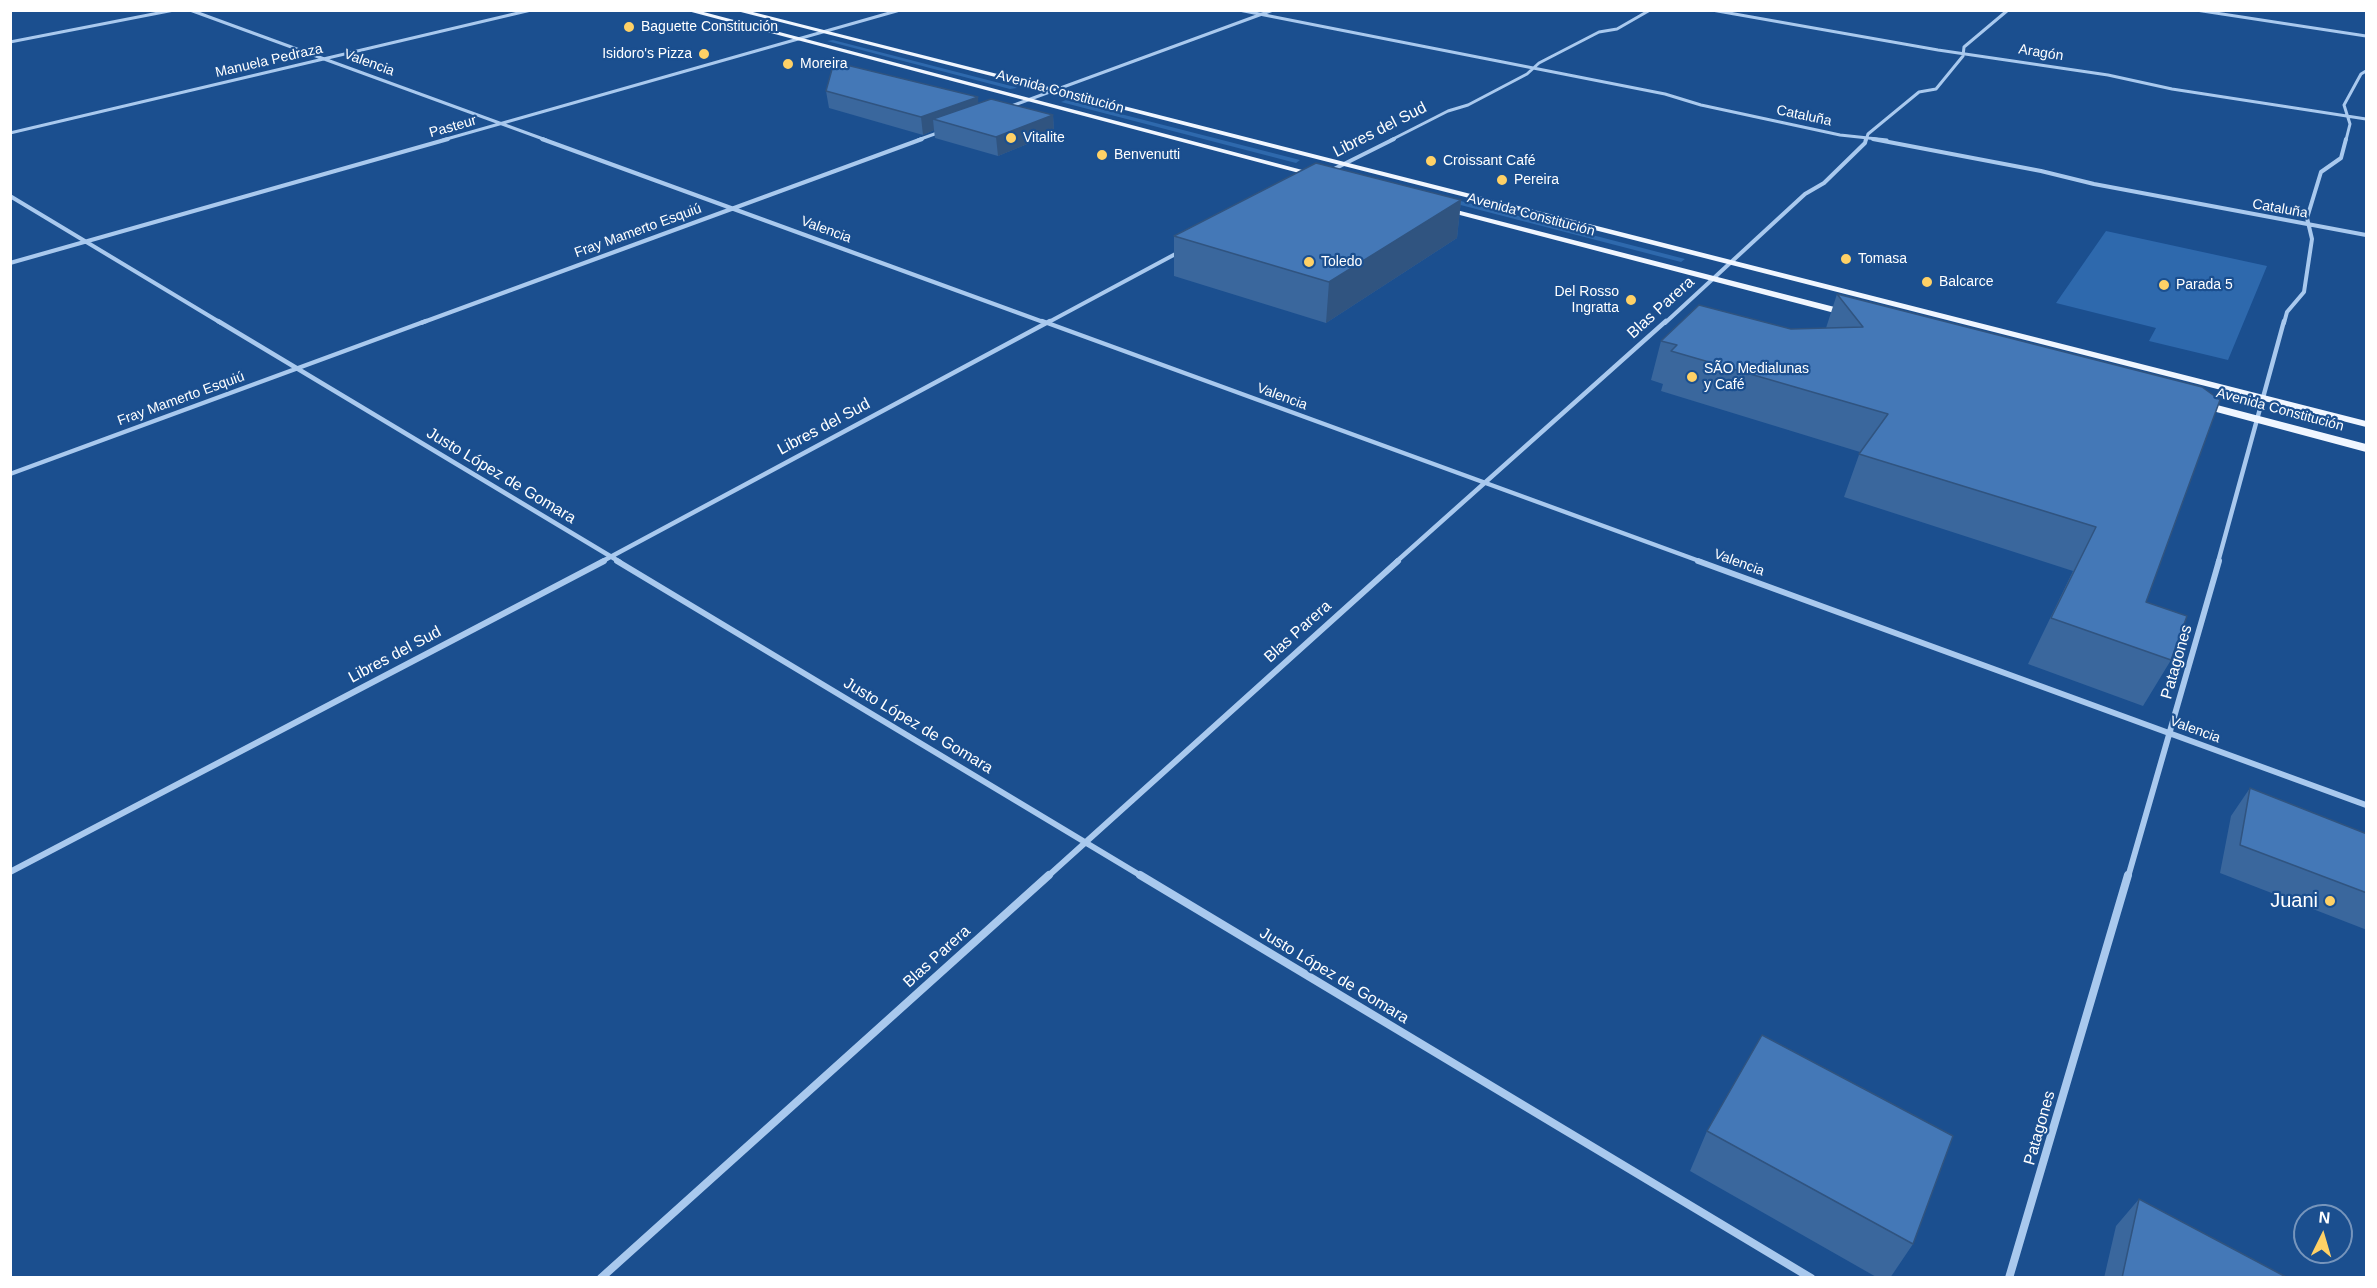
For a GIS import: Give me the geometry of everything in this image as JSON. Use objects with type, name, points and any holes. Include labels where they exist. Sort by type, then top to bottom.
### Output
[{"type":"main road","name":"Avenida Constitución","points":[[687,10],[1333,179]]},
{"type":"main road","name":"Avenida Constitución","points":[[736,10],[2367,424]]},
{"type":"main road","name":"Avenida Constitución","points":[[1424,203],[1858,316]]},
{"type":"main road","name":"Avenida Constitución","points":[[2191,402],[2367,448]]},
{"type":"street","points":[[10,42],[174,10]]},
{"type":"street","name":"Valencia","points":[[190,10],[2367,805]]},
{"type":"street","name":"Manuela Pedraza","points":[[10,133],[531,10]]},
{"type":"street","name":"Pasteur","points":[[10,264],[900,10]]},
{"type":"street","name":"Cataluña","points":[[1239,10],[1665,94],[1701,105],[1840,135],[1867,138],[2367,236]]},
{"type":"street","points":[[995,111],[1273,10]]},
{"type":"street","name":"Libres del Sud","points":[[1312,181],[1448,111],[1468,105],[1534,70],[1539,63],[1599,32],[1617,29],[1650,10]]},
{"type":"street","name":"Aragón","points":[[1712,10],[1813,29],[2367,119]]},
{"type":"street","name":"Blas Parera","points":[[601,1278],[1484,483],[1732,263],[1806,194],[1824,183],[1865,143],[1868,134],[1919,92],[1936,89],[1963,56],[1964,47],[2008,10]]},
{"type":"street","points":[[2196,10],[2367,36]]},
{"type":"street","name":"Patagones","points":[[2009,1278],[2170,734],[2264,398],[2269,371],[2287,312],[2304,292],[2312,239],[2307,218],[2320,172],[2341,158],[2350,124],[2344,105],[2361,74],[2367,71]]},
{"type":"street","name":"Fray Mamerto Esquiú","points":[[10,474],[941,132]]},
{"type":"street","name":"Justo López de Gomara","points":[[10,196],[1811,1278]]},
{"type":"street","name":"Libres del Sud","points":[[10,872],[611,557],[1189,247]]},
{"type":"shaded area","points":[[833,40],[1017,88],[1010,89],[827,41]]},
{"type":"shaded area","points":[[1066,100],[1300,160],[1296,163],[1061,102]]},
{"type":"shaded area","points":[[1364,176],[1685,259],[1681,262],[1360,179]]},
{"type":"shaded area","name":"Parada 5","points":[[2106,231],[2267,266],[2228,360],[2149,341],[2156,328],[2056,303]]},
{"type":"building","points":[[834,62],[978,97],[921,117],[826,91]]},
{"type":"building","points":[[991,99],[1053,115],[996,137],[933,119]]},
{"type":"building","points":[[1316,163],[1461,200],[1329,282],[1174,236]]},
{"type":"building","points":[[1837,294],[2202,387],[2220,400],[2146,602],[2187,616],[2171,660],[2051,618],[2096,527],[1859,454],[1888,414],[1671,351],[1677,345],[1661,341],[1699,305],[1791,329],[1863,327]]},
{"type":"building","points":[[2250,788],[2367,834],[2367,893],[2240,845]]},
{"type":"building","points":[[1762,1035],[1953,1136],[1913,1244],[1707,1131]]},
{"type":"building","points":[[2139,1199],[2288,1278],[2122,1278]]},
{"type":"place","name":"Baguette Constitución","points":[[629,27]]},
{"type":"place","name":"Isidoro's Pizza","points":[[704,54]]},
{"type":"place","name":"Moreira","points":[[788,64]]},
{"type":"place","name":"Vitalite","points":[[1011,138]]},
{"type":"place","name":"Benvenutti","points":[[1102,155]]},
{"type":"place","name":"Croissant Café","points":[[1431,161]]},
{"type":"place","name":"Pereira","points":[[1502,180]]},
{"type":"place","name":"Tomasa","points":[[1846,259]]},
{"type":"place","name":"Toledo","points":[[1309,262]]},
{"type":"place","name":"Balcarce","points":[[1927,282]]},
{"type":"place","name":"Parada 5","points":[[2164,285]]},
{"type":"place","name":"Del Rosso Ingratta","points":[[1631,300]]},
{"type":"place","name":"SÃO Medialunas y Café","points":[[1692,377]]},
{"type":"place","name":"Juani","points":[[2330,901]]}]
